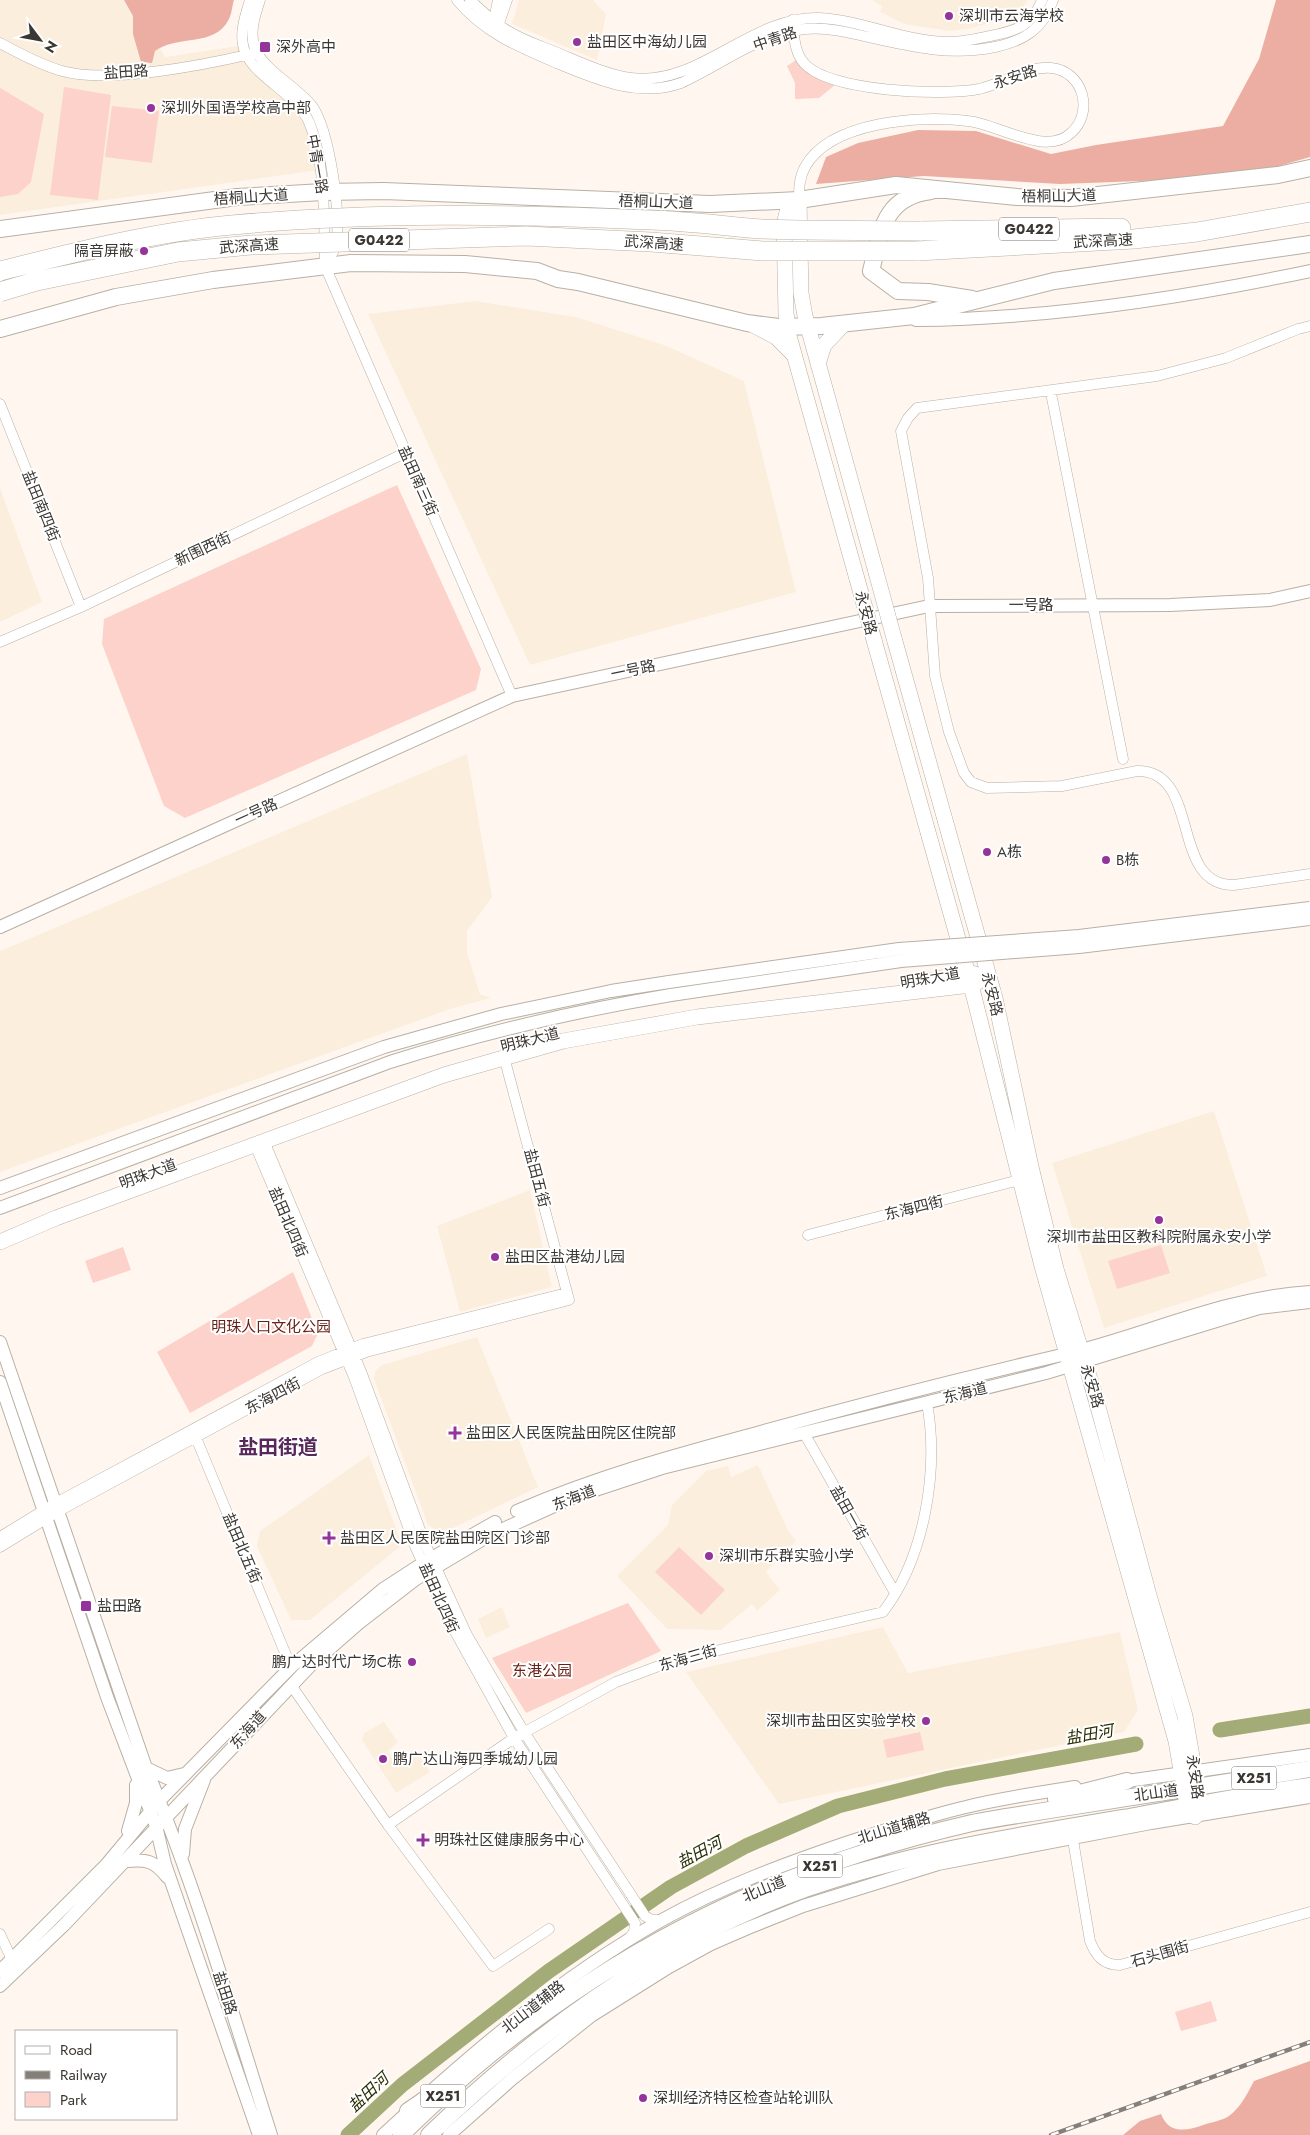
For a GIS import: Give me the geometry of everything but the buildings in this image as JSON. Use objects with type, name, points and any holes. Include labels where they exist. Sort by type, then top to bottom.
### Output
[{"type":"highway","name":"武深高速","points":[[0,292],[37,281],[178,252],[251,244],[526,236],[651,242],[763,251],[917,251],[1136,233],[1310,203]]},
{"type":"highway","name":"武深高速","points":[[0,271],[88,249],[156,236],[230,225],[309,220],[407,216],[513,217],[652,220],[763,229],[1136,233],[1196,232],[1310,212]]},
{"type":"main road","name":"梧桐山大道","points":[[0,229],[238,197],[330,192],[384,191],[689,204],[799,200],[896,185],[1034,198],[1071,198],[1278,175],[1310,168]]},
{"type":"main road","points":[[951,190],[919,194],[896,206],[881,228],[871,271],[898,290],[928,292],[976,300]]},
{"type":"main road","name":"永安路","points":[[799,200],[801,293],[808,327],[988,977],[1076,1358]]},
{"type":"main road","name":"永安路","points":[[799,200],[787,212],[784,224],[788,327],[969,978],[1020,1180],[1185,1716],[1192,1792]]},
{"type":"main road","points":[[0,330],[116,296],[213,280],[351,263],[465,264],[537,271],[558,279],[578,282],[747,323],[788,327],[843,325],[891,320],[934,312],[1054,281],[1310,244]]},
{"type":"main road","points":[[747,323],[776,337],[796,359]]},
{"type":"main road","points":[[818,365],[824,345],[843,325]]},
{"type":"main road","name":"明珠大道","points":[[0,1232],[54,1209],[432,1069],[524,1041],[647,1016],[938,980],[988,977]]},
{"type":"main road","name":"明珠大道","points":[[0,1242],[56,1218],[444,1074],[563,1040],[647,1025],[969,978]]},
{"type":"main road","name":"北山道","points":[[401,2135],[486,2058],[573,1992],[672,1931],[732,1902],[834,1861],[975,1822],[1192,1792],[1310,1769]]},
{"type":"main road","points":[[1011,1817],[1053,1800],[1127,1781]]},
{"type":"main road","name":"北山道","points":[[429,2135],[490,2080],[542,2037],[584,2006],[756,1910],[804,1890],[894,1862],[937,1858],[1192,1792],[1310,1786]]},
{"type":"main road","points":[[408,2111],[486,2058]]},
{"type":"street","points":[[246,55],[242,36],[250,0]]},
{"type":"street","points":[[257,52],[253,41],[253,26],[260,0]]},
{"type":"street","points":[[457,0],[495,26]]},
{"type":"street","points":[[470,0],[495,26]]},
{"type":"street","points":[[495,26],[498,0]]},
{"type":"street","points":[[495,26],[508,0]]},
{"type":"street","name":"中青路","points":[[495,26],[520,48],[595,79],[619,85],[646,88],[664,87],[680,83],[793,25],[814,18],[838,20],[920,39],[951,42],[1007,33],[1020,29],[1031,20],[1042,0]]},
{"type":"street","name":"中青路","points":[[793,25],[830,29],[931,51],[977,51],[1010,44],[1026,38],[1044,20],[1053,0]]},
{"type":"street","name":"永安路","points":[[793,25],[798,53],[803,62],[812,70],[836,79],[890,90],[949,92],[991,86],[1032,70],[1051,68],[1062,71],[1074,80],[1081,89],[1084,106],[1080,121],[1074,130],[1060,140],[1050,143],[1036,141],[981,123],[940,118],[899,121],[856,132],[830,142],[813,156],[802,176],[799,200]]},
{"type":"street","name":"盐田路","points":[[0,43],[54,68],[84,75],[134,74],[257,52]]},
{"type":"street","name":"中青一路","points":[[257,52],[313,108],[324,134],[330,192]]},
{"type":"street","name":"中青一路","points":[[246,55],[295,102],[309,121],[330,192]]},
{"type":"street","points":[[325,266],[336,245],[330,192]]},
{"type":"street","name":"盐田南三街","points":[[325,266],[512,696]]},
{"type":"street","points":[[891,320],[970,319],[1054,312],[1249,284],[1310,272]]},
{"type":"street","points":[[1310,326],[1226,358],[1156,376],[917,408],[908,418],[901,432],[928,578],[935,676],[949,732],[964,773],[971,782],[987,788],[1062,786],[1137,771],[1147,771],[1156,774],[1172,789],[1199,865],[1206,877],[1213,882],[1221,885],[1234,885],[1310,874]]},
{"type":"street","points":[[1052,398],[1123,760]]},
{"type":"street","name":"盐田南四街","points":[[0,404],[81,607]]},
{"type":"street","name":"新围西街","points":[[0,642],[81,607],[406,453]]},
{"type":"street","name":"一号路","points":[[0,927],[512,696],[929,606],[1170,605],[1270,600],[1310,591]]},
{"type":"street","name":"明珠大道","points":[[0,1208],[380,1066],[505,1029],[611,1005],[670,989],[899,949],[1079,936],[1310,908]]},
{"type":"street","name":"明珠大道","points":[[0,1188],[384,1047],[509,1012],[611,991],[670,989],[901,961],[1079,947],[1310,919]]},
{"type":"street","name":"盐田五街","points":[[504,1057],[568,1296]]},
{"type":"street","name":"盐田北四街","points":[[259,1143],[349,1354],[463,1651],[514,1738],[635,1923],[634,1932],[628,1940]]},
{"type":"street","name":"东海四街","points":[[808,1235],[1020,1180]]},
{"type":"street","name":"东海道","points":[[0,1986],[64,1925],[126,1861],[156,1826],[291,1685],[359,1623],[429,1565],[509,1515],[563,1491],[621,1471],[854,1406],[1076,1358],[1235,1302],[1310,1292]]},
{"type":"street","name":"东海四街","points":[[0,1537],[349,1354],[568,1296]]},
{"type":"street","name":"东海道","points":[[0,1971],[106,1865],[149,1811],[291,1667],[383,1589],[513,1522],[582,1494],[662,1468],[927,1403],[1076,1358],[1258,1308],[1310,1302]]},
{"type":"street","name":"盐田路","points":[[0,1342],[50,1511]]},
{"type":"street","name":"盐田路","points":[[0,1382],[50,1511],[141,1772],[149,1811],[156,1826],[173,1884],[259,2135]]},
{"type":"street","points":[[895,1593],[915,1552],[926,1508],[931,1436],[927,1403]]},
{"type":"street","name":"盐田一街","points":[[804,1433],[895,1593]]},
{"type":"street","name":"盐田北五街","points":[[194,1434],[291,1667]]},
{"type":"street","name":"东海四街","points":[[0,1547],[50,1511]]},
{"type":"street","name":"盐田北四街","points":[[429,1565],[467,1635],[524,1732],[630,1894],[645,1916],[652,1920],[662,1920]]},
{"type":"street","name":"东海三街","points":[[388,1825],[514,1738],[595,1692],[656,1667],[722,1648],[875,1615],[883,1612],[895,1593]]},
{"type":"street","points":[[291,1685],[388,1825],[493,1966],[549,1929]]},
{"type":"street","name":"北山道辅路","points":[[937,1858],[1073,1840],[1151,1823],[1192,1792],[1310,1754]]},
{"type":"street","points":[[119,1847],[130,1828],[141,1772],[166,1778],[181,1776],[190,1771]]},
{"type":"street","name":"盐田路","points":[[141,1772],[160,1800],[167,1816],[272,2135]]},
{"type":"street","points":[[183,1861],[185,1829],[204,1778]]},
{"type":"street","name":"北山道辅路","points":[[382,2135],[529,2009],[573,1976],[662,1920],[739,1884],[790,1863],[966,1806],[1100,1783],[1127,1781],[1192,1792],[1310,1797]]},
{"type":"street","name":"石头围街","points":[[1073,1840],[1090,1941],[1094,1952],[1110,1965],[1120,1965],[1310,1912]]},
{"type":"street","points":[[126,1861],[144,1859],[152,1862],[173,1884]]},
{"type":"street","points":[[0,1934],[12,1960]]},
{"type":"street","points":[[448,2135],[512,2079],[585,2021],[637,1985],[670,1959]]},
{"type":"shaded area","name":"深圳外国语学校高中部","points":[[0,0],[134,0],[165,57],[238,46],[256,68],[314,127],[319,170],[0,215]]},
{"type":"shaded area","points":[[124,0],[234,0],[230,17],[223,28],[215,34],[164,46],[155,51],[152,63],[141,62],[133,34],[133,16]]},
{"type":"shaded area","name":"盐田区中海幼儿园","points":[[519,0],[593,0],[606,14],[597,60],[512,24]]},
{"type":"shaded area","name":"深圳市云海学校","points":[[872,0],[1028,0],[1022,8],[1004,19],[968,29],[949,31],[904,24],[880,12],[882,6]]},
{"type":"shaded area","points":[[1276,0],[1310,0],[1310,157],[1272,168],[1195,179],[1060,184],[924,176],[816,184],[826,157],[858,143],[918,130],[976,131],[1051,154],[1096,145],[1223,126],[1259,59]]},
{"type":"shaded area","points":[[475,301],[576,317],[667,346],[744,381],[796,592],[530,665],[368,314]]},
{"type":"shaded area","points":[[0,488],[42,602],[0,622]]},
{"type":"shaded area","points":[[467,754],[492,897],[467,931],[467,952],[480,994],[491,998],[450,1009],[0,1172],[0,951]]},
{"type":"shaded area","name":"深圳市盐田区教科院附属永安小学","points":[[1214,1111],[1267,1276],[1104,1328],[1052,1163]]},
{"type":"shaded area","name":"盐田区盐港幼儿园","points":[[530,1190],[552,1287],[460,1312],[437,1226]]},
{"type":"shaded area","name":"盐田区人民医院盐田院区住院部","points":[[477,1337],[538,1487],[453,1528],[438,1531],[428,1525],[374,1379],[376,1370],[382,1365]]},
{"type":"shaded area","name":"盐田区人民医院盐田院区门诊部","points":[[369,1455],[402,1545],[310,1620],[291,1620],[257,1546],[260,1531]]},
{"type":"shaded area","name":"深圳市乐群实验小学","points":[[758,1465],[788,1530],[796,1541],[766,1572],[780,1590],[757,1611],[752,1604],[721,1630],[667,1629],[617,1576],[668,1525],[672,1505],[706,1471],[728,1466],[731,1477]]},
{"type":"shaded area","points":[[502,1607],[510,1627],[486,1638],[478,1619]]},
{"type":"shaded area","name":"深圳市盐田区实验学校","points":[[883,1627],[908,1673],[1120,1632],[1138,1710],[1124,1732],[779,1804],[686,1672]]},
{"type":"shaded area","name":"鹏广达山海四季城幼儿园","points":[[384,1722],[398,1742],[388,1751],[396,1766],[416,1751],[430,1772],[396,1793],[362,1740],[364,1733]]},
{"type":"shaded area","points":[[1310,2061],[1310,2135],[1123,2135],[1140,2121],[1161,2114],[1164,2121],[1179,2130],[1224,2119],[1240,2104],[1254,2081]]},
{"type":"green space","points":[[799,58],[835,85],[819,98],[795,99],[795,83],[787,66]]},
{"type":"green space","points":[[64,87],[111,95],[98,200],[50,195]]},
{"type":"green space","points":[[0,88],[44,114],[31,182],[18,194],[0,197]]},
{"type":"green space","points":[[112,106],[159,111],[152,163],[105,157]]},
{"type":"green space","points":[[397,485],[481,669],[476,690],[185,818],[164,806],[102,644],[104,619]]},
{"type":"green space","points":[[1161,1245],[1170,1273],[1117,1289],[1108,1261]]},
{"type":"green space","points":[[123,1247],[131,1270],[93,1283],[85,1261]]},
{"type":"green space","name":"明珠人口文化公园","points":[[293,1272],[318,1333],[312,1346],[190,1413],[157,1352]]},
{"type":"green space","points":[[679,1547],[725,1590],[701,1615],[655,1572]]},
{"type":"green space","name":"东港公园","points":[[628,1603],[661,1651],[526,1713],[492,1658]]},
{"type":"green space","points":[[920,1732],[924,1750],[887,1758],[883,1740]]},
{"type":"green space","points":[[1211,2001],[1217,2021],[1181,2031],[1175,2012]]},
{"type":"waterway","name":"盐田河","points":[[1220,1730],[1310,1716]]},
{"type":"waterway","name":"盐田河","points":[[348,2135],[402,2085],[549,1971],[671,1887],[746,1846],[838,1806],[945,1779],[1136,1744]]},
{"type":"railway","points":[[1051,2135],[1310,2042]]},
{"type":"place","name":"深圳市云海学校","points":[[949,16]]},
{"type":"place","name":"盐田区中海幼儿园","points":[[577,42]]},
{"type":"place","name":"深外高中","points":[[265,47]]},
{"type":"place","name":"深圳外国语学校高中部","points":[[151,108]]},
{"type":"place","name":"隔音屏蔽","points":[[144,251]]},
{"type":"place","name":"A栋","points":[[987,852]]},
{"type":"place","name":"B栋","points":[[1106,860]]},
{"type":"place","name":"深圳市盐田区教科院附属永安小学","points":[[1159,1220]]},
{"type":"place","name":"盐田区盐港幼儿园","points":[[495,1257]]},
{"type":"place","name":"盐田区人民医院盐田院区住院部","points":[[455,1433]]},
{"type":"place","name":"盐田区人民医院盐田院区门诊部","points":[[329,1538]]},
{"type":"place","name":"深圳市乐群实验小学","points":[[709,1556]]},
{"type":"place","name":"盐田路","points":[[86,1606]]},
{"type":"place","name":"鹏广达时代广场C栋","points":[[412,1662]]},
{"type":"place","name":"深圳市盐田区实验学校","points":[[926,1721]]},
{"type":"place","name":"鹏广达山海四季城幼儿园","points":[[383,1759]]},
{"type":"place","name":"明珠社区健康服务中心","points":[[423,1840]]},
{"type":"place","name":"深圳经济特区检查站轮训队","points":[[643,2098]]},
{"type":"district","name":"盐田街道","points":[[278,1447]]}]
